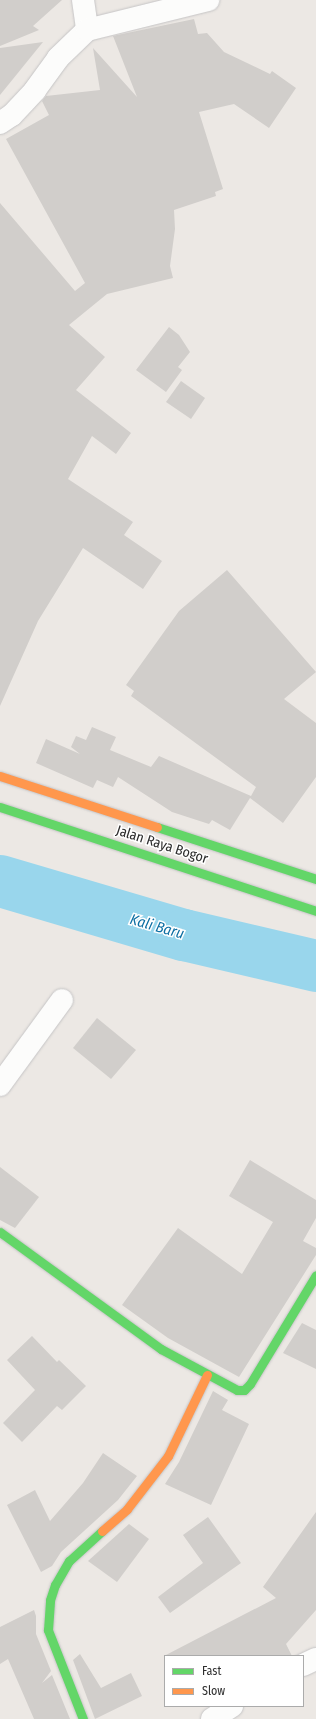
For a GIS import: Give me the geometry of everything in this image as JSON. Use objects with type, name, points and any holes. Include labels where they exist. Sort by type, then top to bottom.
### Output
[{"type":"main road","name":"Jalan Raya Bogor","points":[[0,776],[316,879]]},
{"type":"main road","name":"Jalan Raya Bogor","points":[[0,807],[316,911]]},
{"type":"main road","points":[[0,1232],[121,1322],[207,1375],[237,1390],[244,1390],[295,1313],[316,1275]]},
{"type":"main road","points":[[83,1719],[48,1630],[50,1600],[54,1585],[69,1561],[127,1509],[168,1456],[207,1375]]},
{"type":"street","points":[[83,0],[87,30]]},
{"type":"street","points":[[0,123],[12,114],[35,90],[58,58],[87,30],[208,0]]},
{"type":"street","points":[[0,1085],[62,1000]]},
{"type":"street","points":[[304,1665],[316,1659]]},
{"type":"street","points":[[212,1719],[230,1707]]},
{"type":"building","points":[[0,0],[62,0],[33,26],[39,30],[0,46]]},
{"type":"building","points":[[194,19],[198,34],[207,33],[224,52],[270,74],[272,71],[296,88],[269,128],[234,104],[199,112],[223,189],[215,192],[216,196],[174,210],[175,229],[170,266],[173,278],[107,294],[69,325],[105,357],[76,390],[131,433],[116,454],[92,436],[68,479],[133,522],[124,535],[162,561],[143,589],[83,548],[38,621],[0,706],[0,203],[75,291],[85,283],[6,139],[49,115],[42,101],[46,96],[100,90],[93,48],[137,97],[113,36]]},
{"type":"building","points":[[43,42],[0,95],[0,48]]},
{"type":"building","points":[[169,327],[179,335],[190,352],[178,367],[182,370],[166,392],[136,370]]},
{"type":"building","points":[[181,381],[205,398],[191,419],[166,402]]},
{"type":"building","points":[[227,570],[316,672],[284,699],[316,723],[316,777],[283,823],[250,798],[230,830],[212,820],[209,824],[172,812],[118,777],[113,787],[97,780],[93,788],[36,763],[46,739],[80,754],[71,747],[76,736],[86,740],[92,727],[116,737],[110,750],[151,767],[159,756],[251,796],[256,787],[131,696],[134,691],[126,685],[179,611]]},
{"type":"building","points":[[97,1018],[136,1050],[111,1079],[73,1048]]},
{"type":"building","points":[[250,1160],[316,1200],[316,1218],[303,1241],[316,1248],[316,1255],[239,1377],[168,1338],[122,1305],[178,1228],[242,1274],[273,1222],[229,1196]]},
{"type":"building","points":[[0,1167],[39,1197],[15,1228],[0,1220]]},
{"type":"building","points":[[302,1323],[316,1330],[316,1369],[283,1353]]},
{"type":"building","points":[[32,1336],[57,1362],[59,1360],[86,1386],[62,1410],[57,1406],[22,1442],[3,1423],[35,1390],[7,1360]]},
{"type":"building","points":[[213,1391],[228,1400],[222,1410],[249,1424],[211,1505],[165,1484],[179,1462]]},
{"type":"building","points":[[103,1453],[137,1476],[118,1500],[61,1552],[52,1566],[41,1572],[7,1505],[35,1490],[50,1521],[83,1483]]},
{"type":"building","points":[[316,1512],[316,1610],[286,1644],[292,1655],[166,1655],[276,1598],[263,1587]]},
{"type":"building","points":[[208,1517],[241,1563],[170,1613],[158,1597],[203,1563],[183,1535]]},
{"type":"building","points":[[129,1524],[149,1539],[117,1582],[88,1561]]},
{"type":"building","points":[[34,1610],[36,1616],[36,1634],[51,1671],[42,1683],[52,1675],[70,1719],[34,1719],[8,1659],[0,1664],[0,1627]]},
{"type":"building","points":[[80,1654],[101,1688],[131,1673],[142,1696],[95,1719],[73,1660]]},
{"type":"waterway","name":"Kali Baru","points":[[0,881],[184,935],[316,966]]},
{"type":"traffic: fast","points":[[0,807],[316,911]]},
{"type":"traffic: fast","points":[[157,827],[316,879]]},
{"type":"traffic: fast","points":[[0,1232],[161,1349],[237,1390],[244,1390],[250,1384],[316,1275]]},
{"type":"traffic: fast","points":[[83,1719],[48,1630],[50,1600],[55,1585],[69,1561],[102,1531]]},
{"type":"traffic: slow","points":[[0,776],[157,827]]},
{"type":"traffic: slow","points":[[102,1531],[127,1509],[168,1456],[207,1375]]}]
